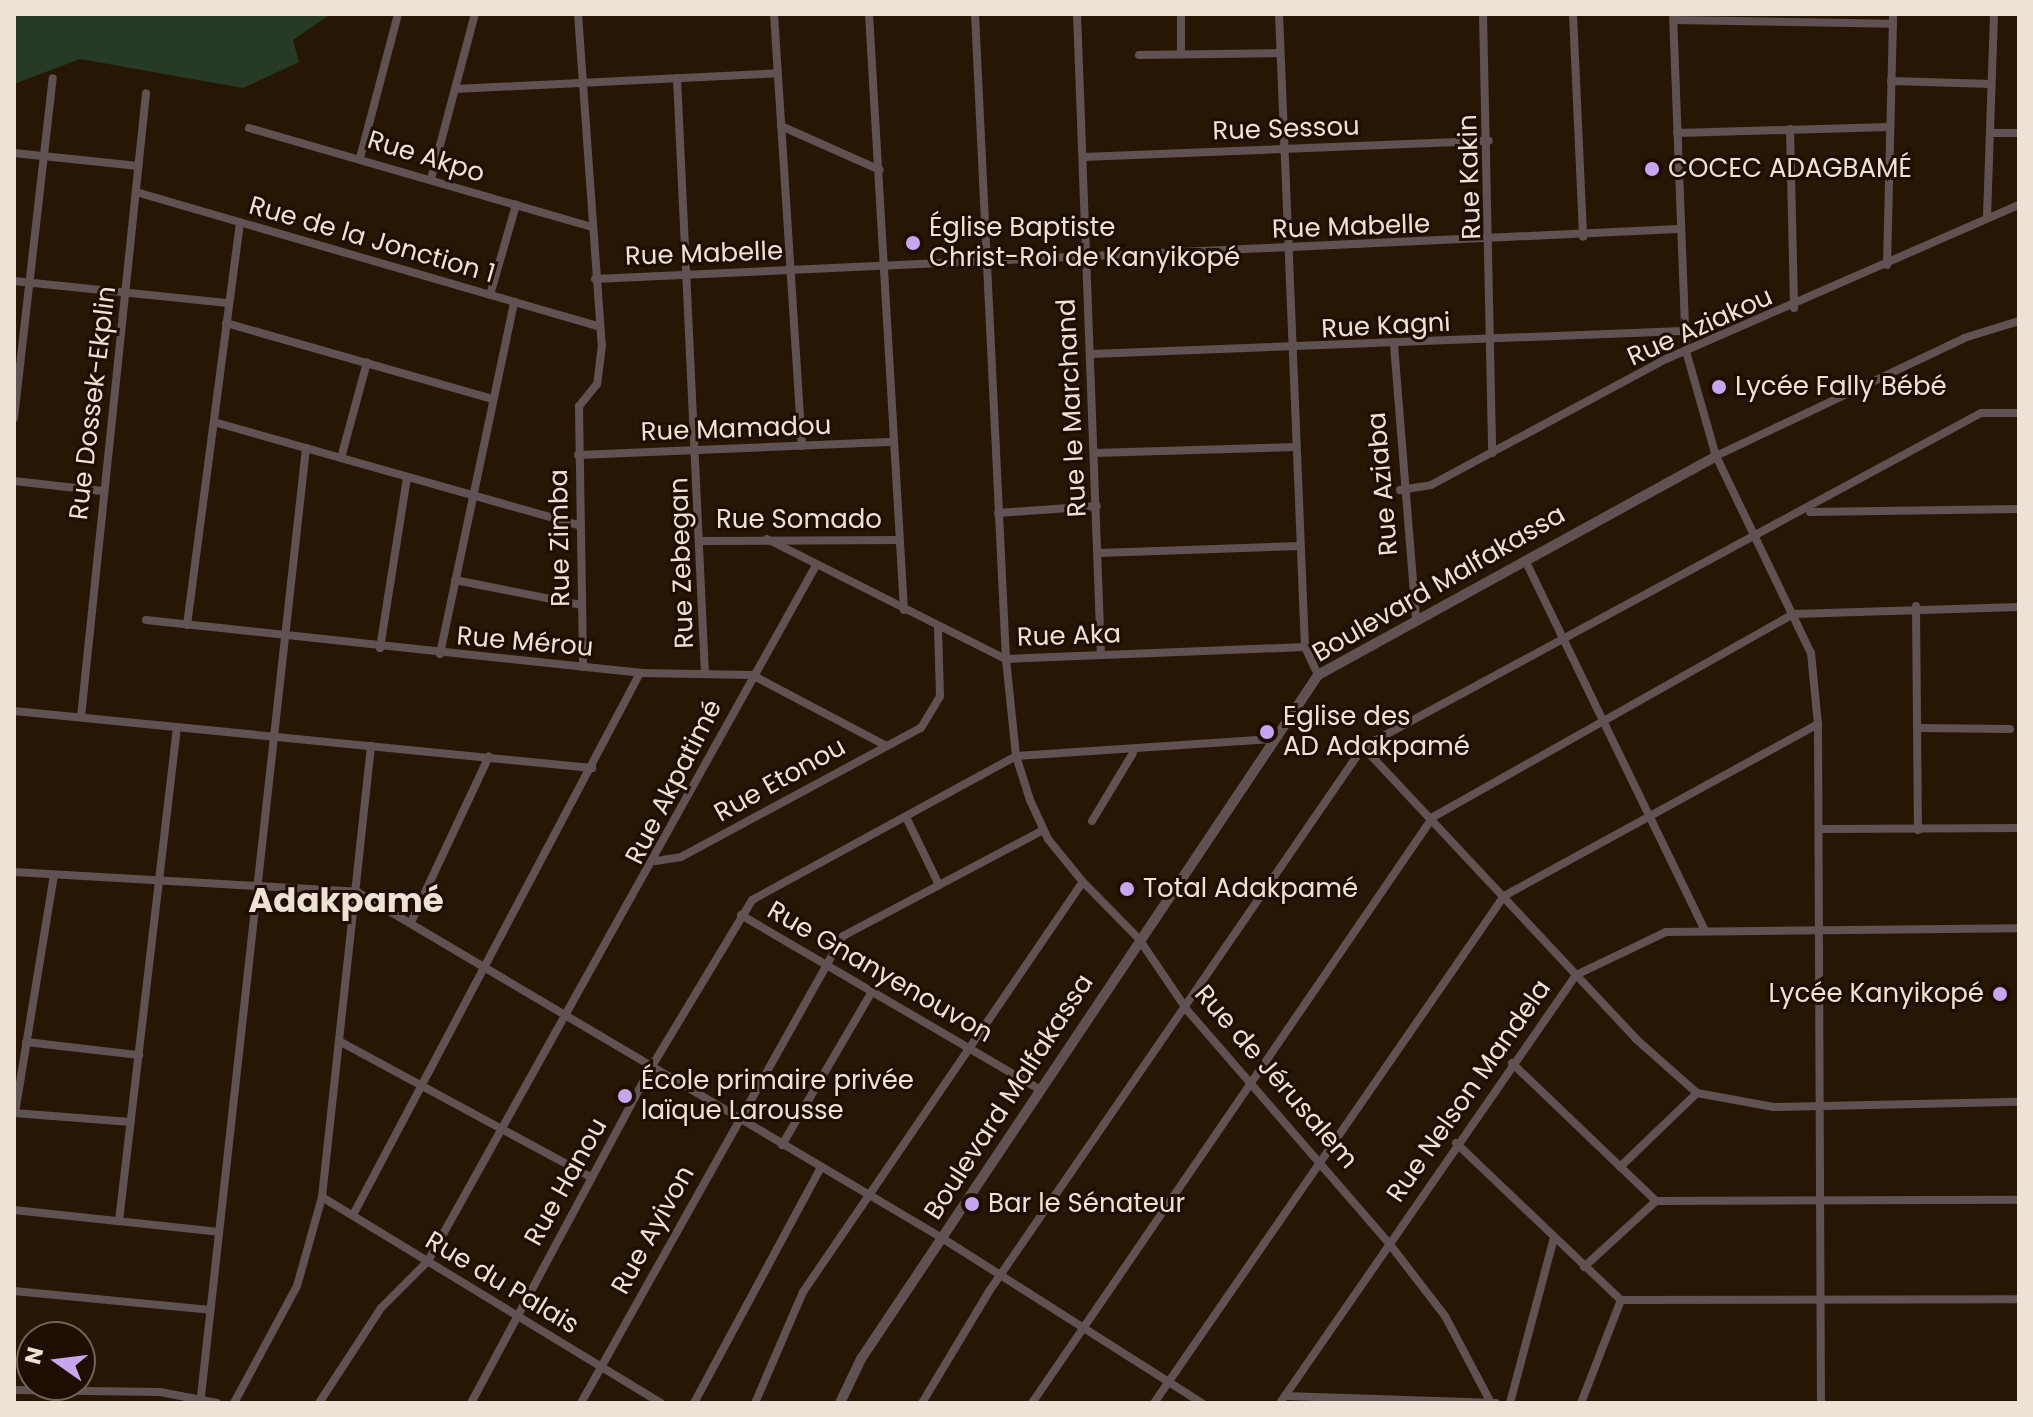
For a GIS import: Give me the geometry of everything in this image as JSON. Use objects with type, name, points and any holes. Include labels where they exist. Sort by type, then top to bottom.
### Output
[{"type":"street","points":[[360,158],[398,14]]},
{"type":"street","points":[[431,179],[475,14]]},
{"type":"street","name":"Rue Zimba","points":[[578,14],[598,326],[597,384],[579,406],[577,525],[583,667]]},
{"type":"street","points":[[774,14],[802,446]]},
{"type":"street","points":[[869,14],[880,170],[897,540],[904,610]]},
{"type":"street","name":"Rue de Jérusalem","points":[[975,14],[1006,659],[1016,756],[1043,830],[1083,882],[1139,939],[1187,1010],[1257,1082],[1322,1158],[1445,1316],[1493,1401]]},
{"type":"street","name":"Rue le Marchand","points":[[1077,14],[1101,655]]},
{"type":"street","points":[[1181,14],[1181,54]]},
{"type":"street","points":[[1279,14],[1305,647],[1318,675]]},
{"type":"street","name":"Rue Kakin","points":[[1483,14],[1493,243],[1492,453]]},
{"type":"street","points":[[1573,14],[1583,237]]},
{"type":"street","points":[[1887,265],[1893,14]]},
{"type":"street","points":[[1987,216],[1994,14]]},
{"type":"street","points":[[1821,1403],[1821,829],[1818,724],[1811,653],[1716,456],[1686,351],[1678,229],[1674,17],[1893,24]]},
{"type":"street","points":[[1139,55],[1279,53]]},
{"type":"street","points":[[455,89],[582,87],[778,73]]},
{"type":"street","points":[[14,418],[53,78]]},
{"type":"street","name":"Rue Zebegan","points":[[677,78],[691,274],[705,674]]},
{"type":"street","points":[[1891,81],[1991,84]]},
{"type":"street","name":"Rue Dossek-Ekplin","points":[[81,717],[102,491],[146,93]]},
{"type":"street","points":[[781,126],[880,170]]},
{"type":"street","points":[[1677,133],[1889,127]]},
{"type":"street","name":"Rue Akpo","points":[[249,128],[592,227]]},
{"type":"street","points":[[1790,129],[1794,308]]},
{"type":"street","points":[[1990,133],[2019,133]]},
{"type":"street","name":"Rue Sessou","points":[[1084,157],[1489,141]]},
{"type":"street","points":[[14,153],[138,166]]},
{"type":"street","name":"Rue de la Jonction 1","points":[[136,192],[598,326]]},
{"type":"street","points":[[490,295],[516,205]]},
{"type":"street","name":"Rue Aziakou","points":[[1400,490],[1431,485],[1686,351],[1794,308],[1987,216],[2019,205]]},
{"type":"street","points":[[187,625],[226,323],[226,303],[240,222]]},
{"type":"street","name":"Rue Mabelle","points":[[595,279],[1493,243],[1678,229]]},
{"type":"street","points":[[14,281],[226,303]]},
{"type":"street","points":[[440,654],[490,398],[514,302]]},
{"type":"street","name":"Boulevard Malfakassa","points":[[840,1403],[1039,1089],[1318,675],[1716,456],[1964,338],[2019,321]]},
{"type":"street","points":[[226,323],[490,398]]},
{"type":"street","name":"Rue Kagni","points":[[1092,354],[1294,351],[1683,331]]},
{"type":"street","name":"Rue Aziaba","points":[[1394,345],[1400,490],[1416,619]]},
{"type":"street","points":[[341,458],[367,362]]},
{"type":"street","points":[[922,1403],[998,1278],[1187,1010],[1363,747],[1753,533],[1810,512],[1981,413],[2019,413]]},
{"type":"street","points":[[214,422],[577,525]]},
{"type":"street","name":"Rue Mamadou","points":[[578,455],[894,442]]},
{"type":"street","points":[[1094,453],[1296,447]]},
{"type":"street","points":[[201,1396],[306,448]]},
{"type":"street","points":[[380,648],[407,477]]},
{"type":"street","points":[[14,481],[102,491]]},
{"type":"street","points":[[998,513],[1097,506]]},
{"type":"street","points":[[1810,512],[2019,509]]},
{"type":"street","name":"Rue Aka","points":[[767,539],[815,567],[1006,659],[1305,647]]},
{"type":"street","name":"Rue Somado","points":[[702,541],[897,540]]},
{"type":"street","points":[[1099,553],[1300,546]]},
{"type":"street","points":[[1525,560],[1560,638],[1704,929]]},
{"type":"street","name":"Rue Akpatimé","points":[[319,1403],[381,1308],[428,1261],[656,861],[752,675],[815,567]]},
{"type":"street","points":[[455,580],[581,605]]},
{"type":"street","points":[[1916,606],[1918,830]]},
{"type":"street","points":[[1032,1403],[1257,1082],[1433,817],[1794,614],[1916,606],[2019,607]]},
{"type":"street","name":"Rue Mérou","points":[[146,620],[380,648],[640,673],[752,675],[885,745]]},
{"type":"street","name":"Rue Etonou","points":[[656,861],[681,857],[921,728],[940,696],[938,627]]},
{"type":"street","points":[[353,1215],[640,673]]},
{"type":"street","points":[[14,711],[592,768]]},
{"type":"street","points":[[1154,1403],[1504,896],[1818,724]]},
{"type":"street","points":[[119,1221],[177,727]]},
{"type":"street","points":[[1918,728],[2010,729]]},
{"type":"street","points":[[741,915],[755,898],[1016,756],[1133,753],[1272,739]]},
{"type":"street","points":[[234,1403],[297,1286],[322,1197],[371,746]]},
{"type":"street","points":[[1363,747],[1433,817],[1576,975],[1697,1093],[1774,1107],[1820,1103],[2019,1102]]},
{"type":"street","points":[[1092,821],[1133,753]]},
{"type":"street","points":[[411,922],[489,756]]},
{"type":"street","points":[[906,817],[939,885]]},
{"type":"street","points":[[1821,829],[2019,828]]},
{"type":"street","name":"Rue Ayivon","points":[[581,1403],[737,1118],[843,936],[1043,830]]},
{"type":"street","points":[[14,872],[258,890],[357,892],[942,1238],[998,1278],[1202,1403]]},
{"type":"street","points":[[54,876],[15,1113],[131,1122]]},
{"type":"street","points":[[755,1403],[803,1292],[1083,882]]},
{"type":"street","name":"Rue Gnanyenouvon","points":[[741,915],[874,988],[1039,1089]]},
{"type":"street","name":"Rue Hanou","points":[[471,1403],[652,1066],[741,915]]},
{"type":"street","name":"Rue Nelson Mandela","points":[[1282,1400],[1456,1143],[1576,975],[1655,934],[1704,929],[2019,928]]},
{"type":"street","points":[[782,1145],[874,988]]},
{"type":"street","points":[[339,1041],[591,1177]]},
{"type":"street","points":[[26,1042],[139,1055]]},
{"type":"street","points":[[1512,1063],[1656,1201]]},
{"type":"street","points":[[1620,1167],[1697,1093]]},
{"type":"street","points":[[1456,1143],[1553,1241],[1621,1300],[2019,1299]]},
{"type":"street","points":[[694,1403],[821,1167]]},
{"type":"street","name":"Rue du Palais","points":[[322,1197],[661,1403]]},
{"type":"street","points":[[1584,1267],[1656,1201],[2019,1200]]},
{"type":"street","points":[[14,1210],[219,1232]]},
{"type":"street","points":[[1510,1403],[1553,1241]]},
{"type":"street","points":[[14,1291],[210,1310]]},
{"type":"street","points":[[1581,1403],[1621,1300]]},
{"type":"street","points":[[14,1390],[201,1396],[217,1403]]},
{"type":"street","points":[[1282,1400],[1493,1401]]},
{"type":"green space","points":[[14,14],[331,14],[293,40],[299,62],[243,88],[80,59],[14,84]]},
{"type":"place","name":"COCEC ADAGBAMÉ","points":[[1652,169]]},
{"type":"place","name":"Église Baptiste Christ-Roi de Kanyikopé","points":[[913,243]]},
{"type":"place","name":"Lycée Fally Bébé","points":[[1719,387]]},
{"type":"place","name":"Eglise des AD Adakpamé","points":[[1267,732]]},
{"type":"place","name":"Total Adakpamé","points":[[1127,889]]},
{"type":"place","name":"Lycée Kanyikopé","points":[[2000,994]]},
{"type":"place","name":"École primaire privée laïque Larousse","points":[[625,1096]]},
{"type":"place","name":"Bar le Sénateur","points":[[972,1204]]},
{"type":"district","name":"Adakpamé","points":[[346,901]]}]
